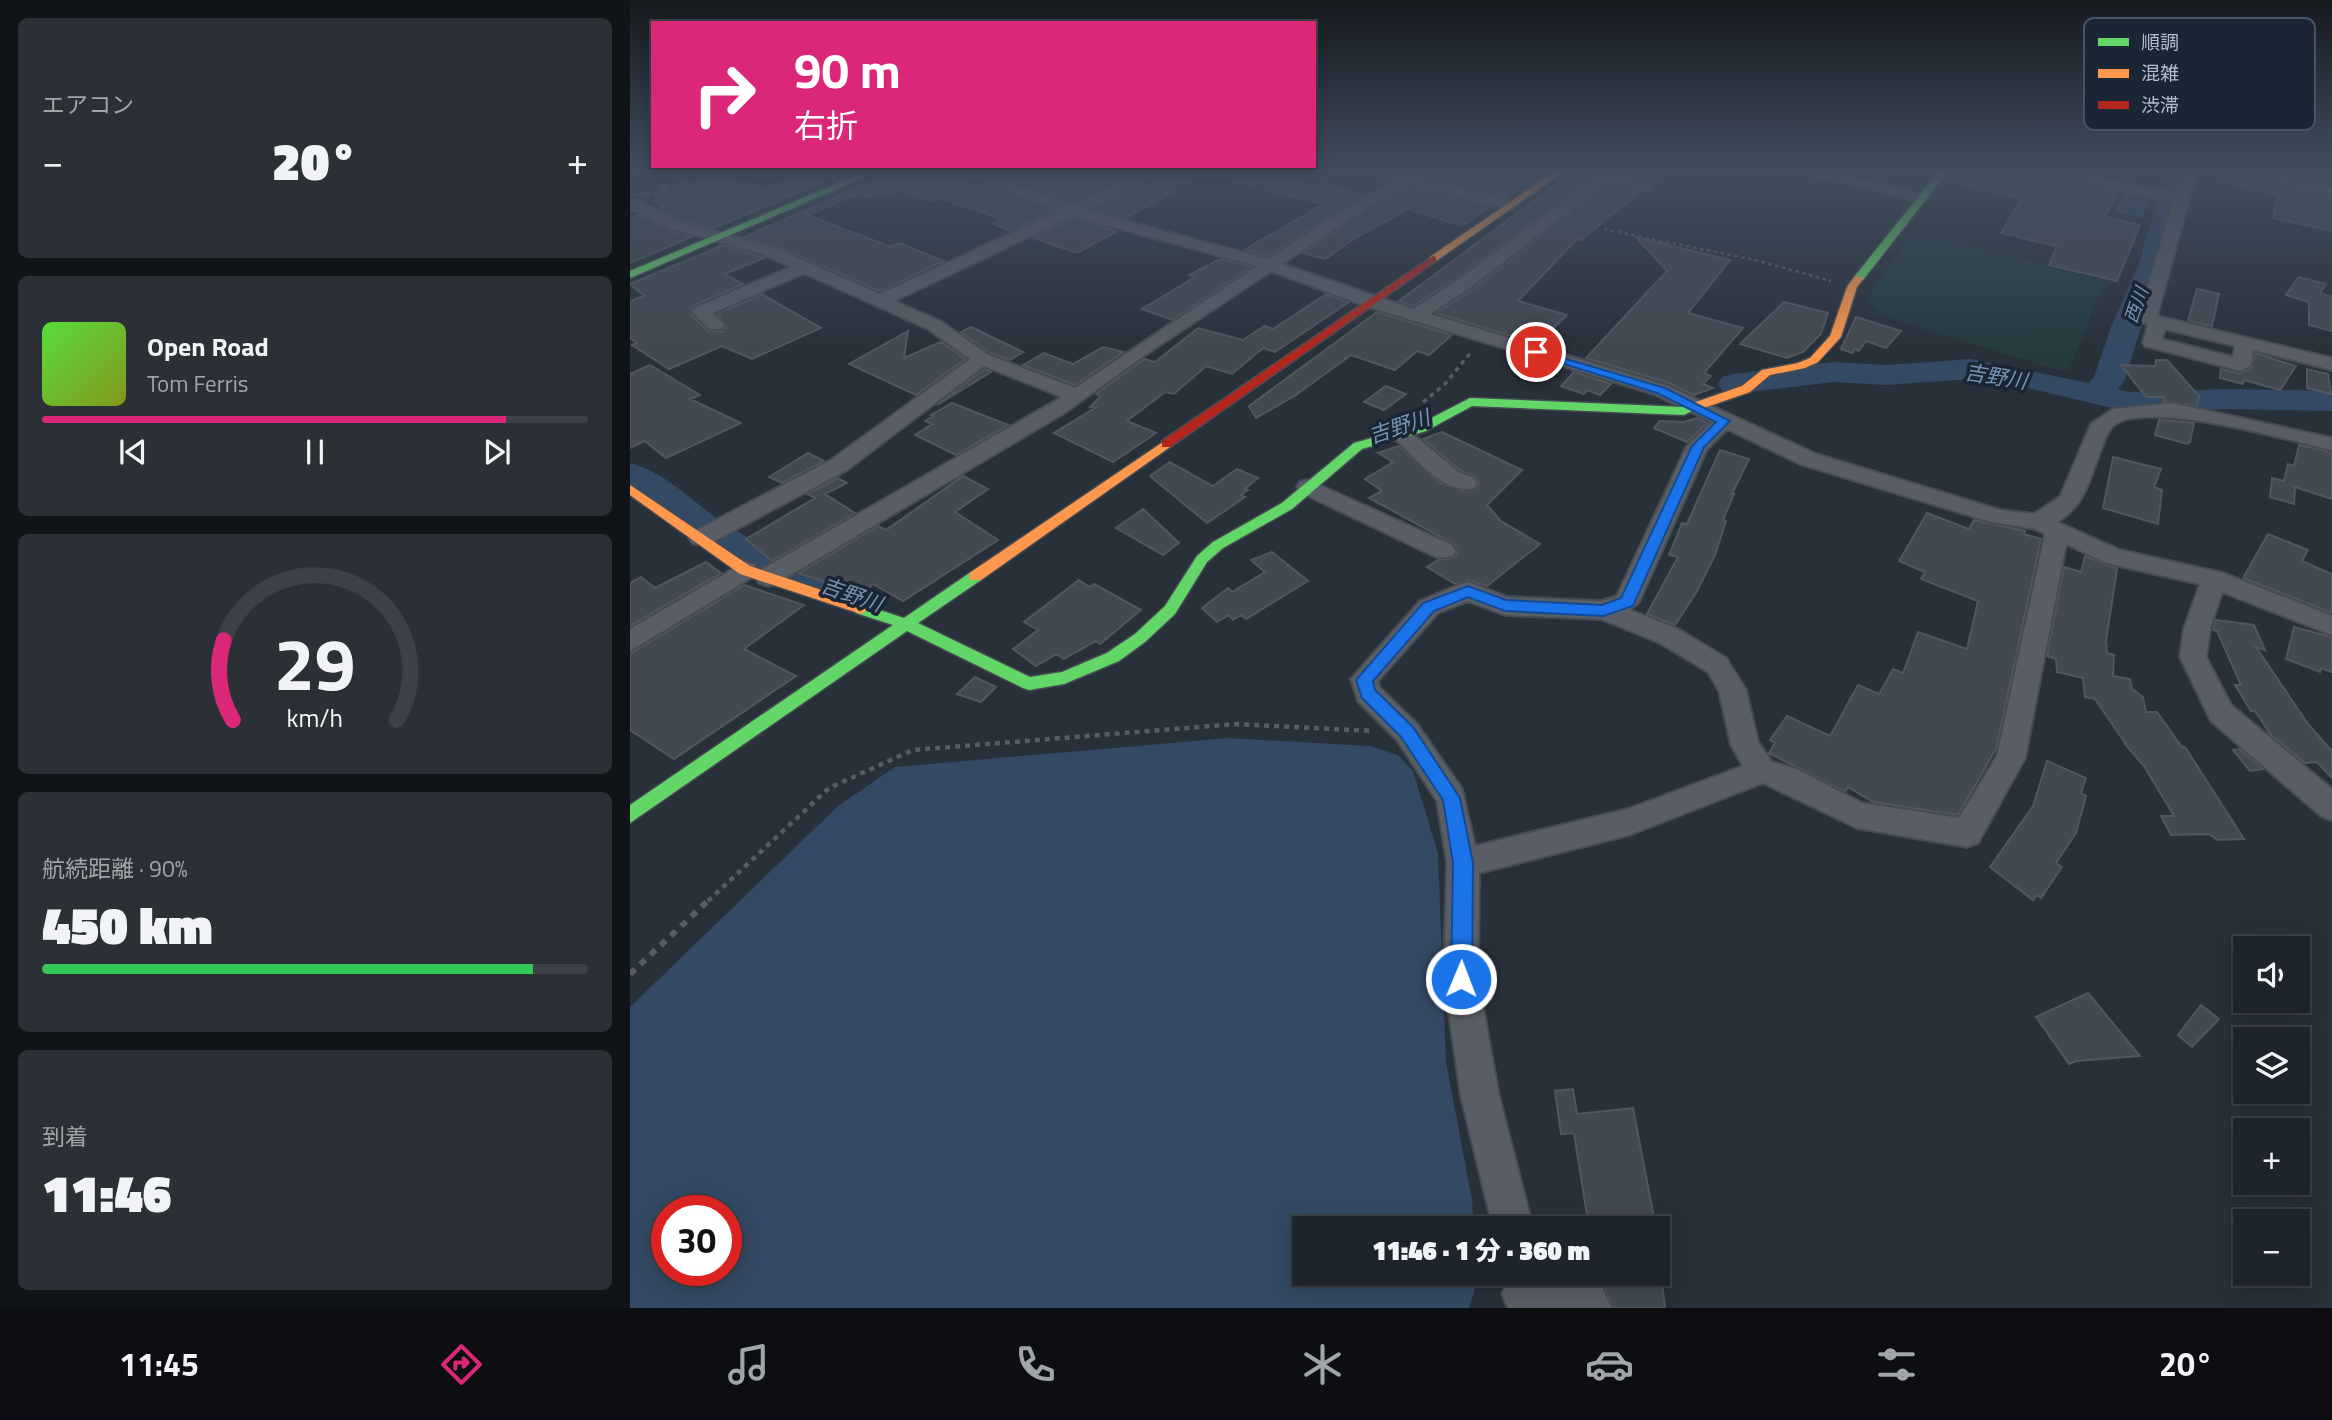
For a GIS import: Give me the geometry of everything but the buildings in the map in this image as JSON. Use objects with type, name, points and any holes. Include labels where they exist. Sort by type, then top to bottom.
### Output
[{"type":"street","points":[[701,232],[766,250],[934,325],[982,359],[1076,395]]},
{"type":"street","points":[[630,275],[731,232]]},
{"type":"street","points":[[878,302],[1028,232]]},
{"type":"street","points":[[1155,232],[1237,253],[1372,302],[1661,390],[1808,459],[1999,517],[2047,527],[2113,557],[2214,579],[2332,626]]},
{"type":"street","points":[[630,641],[1076,395],[1319,232]]},
{"type":"street","points":[[630,815],[1472,232]]},
{"type":"street","points":[[1416,315],[1461,289],[1530,232]]},
{"type":"street","points":[[630,489],[756,573],[906,624],[1028,684],[1064,678],[1113,657],[1140,638],[1170,610],[1202,559],[1218,545],[1287,506],[1358,446],[1422,428],[1470,402],[1490,400],[1684,411],[1688,404],[1746,389],[1766,372],[1801,366],[1824,351],[1835,337],[1852,287],[1896,232]]},
{"type":"street","points":[[2172,232],[2147,319],[2158,321],[2152,342],[2241,365],[2245,343],[2332,364]]},
{"type":"street","points":[[716,325],[701,312],[805,267]]},
{"type":"street","points":[[701,538],[839,465],[982,359]]},
{"type":"street","points":[[1463,863],[1629,822],[1762,771],[1786,778],[1857,815],[1967,833],[2011,758],[2047,527],[2052,515],[2070,501],[2101,424],[2120,413],[2172,409],[2332,444]]},
{"type":"street","points":[[1603,610],[1627,602],[1698,446],[1724,421]]},
{"type":"street","points":[[1401,434],[1450,477],[1466,483]]},
{"type":"street","points":[[1308,487],[1444,551]]},
{"type":"street","points":[[2214,579],[2197,629],[2193,657],[2221,713],[2332,807]]},
{"type":"street","points":[[1510,1216],[1480,1096],[1461,979],[1463,863],[1451,798],[1407,732],[1368,693],[1364,680],[1429,607],[1468,591],[1505,606],[1603,610],[1670,636],[1717,665],[1732,690],[1745,745],[1762,771]]},
{"type":"street","points":[[1523,1292],[1582,1288],[1590,1308]]},
{"type":"path","points":[[1619,232],[1755,260],[1852,287]]},
{"type":"path","points":[[1412,410],[1444,385],[1476,346],[1488,337]]},
{"type":"path","points":[[630,974],[829,789],[913,750],[1236,723],[1407,732]]},
{"type":"green space","points":[[1911,235],[1927,239],[1931,235],[2105,281],[2069,370],[2054,369],[1876,314],[1876,309],[1866,299]]},
{"type":"water","points":[[1229,738],[1369,746],[1398,755],[1413,771],[1438,853],[1446,1062],[1473,1216],[1292,1216],[1292,1286],[1476,1286],[1469,1308],[630,1308],[630,1007],[838,806],[895,767]]},
{"type":"waterway","name":"西川","points":[[2096,394],[2109,380],[2126,327],[2154,262],[2160,232]]},
{"type":"waterway","name":"吉野川","points":[[1734,384],[1833,372],[1887,375],[1971,369],[2028,378],[2129,402],[2230,399],[2332,401]]},
{"type":"waterway","name":"吉野川","points":[[630,474],[653,488],[706,530],[733,546],[783,569],[851,593]]},
{"type":"traffic: fast","points":[[630,275],[731,232]]},
{"type":"traffic: fast","points":[[1859,278],[1896,232]]},
{"type":"traffic: fast","points":[[861,609],[906,624],[1029,684],[1064,678],[1113,657],[1140,638],[1170,610],[1202,559],[1218,545],[1287,506],[1358,446],[1422,428],[1470,402],[1684,411],[1694,407]]},
{"type":"traffic: fast","points":[[630,815],[976,576]]},
{"type":"traffic: slow","points":[[1433,259],[1472,232]]},
{"type":"traffic: slow","points":[[1694,407],[1746,389],[1766,372],[1801,366],[1814,360],[1835,337],[1852,287],[1859,278]]},
{"type":"traffic: slow","points":[[976,576],[1166,444]]},
{"type":"traffic: slow","points":[[630,489],[745,570],[861,609]]},
{"type":"traffic: jam","points":[[1166,444],[1433,259]]},
{"type":"route","points":[[1461,979],[1463,863],[1451,798],[1407,732],[1368,693],[1364,680],[1429,607],[1468,591],[1505,606],[1603,610],[1627,602],[1698,446],[1724,421],[1661,390],[1536,352]]}]
